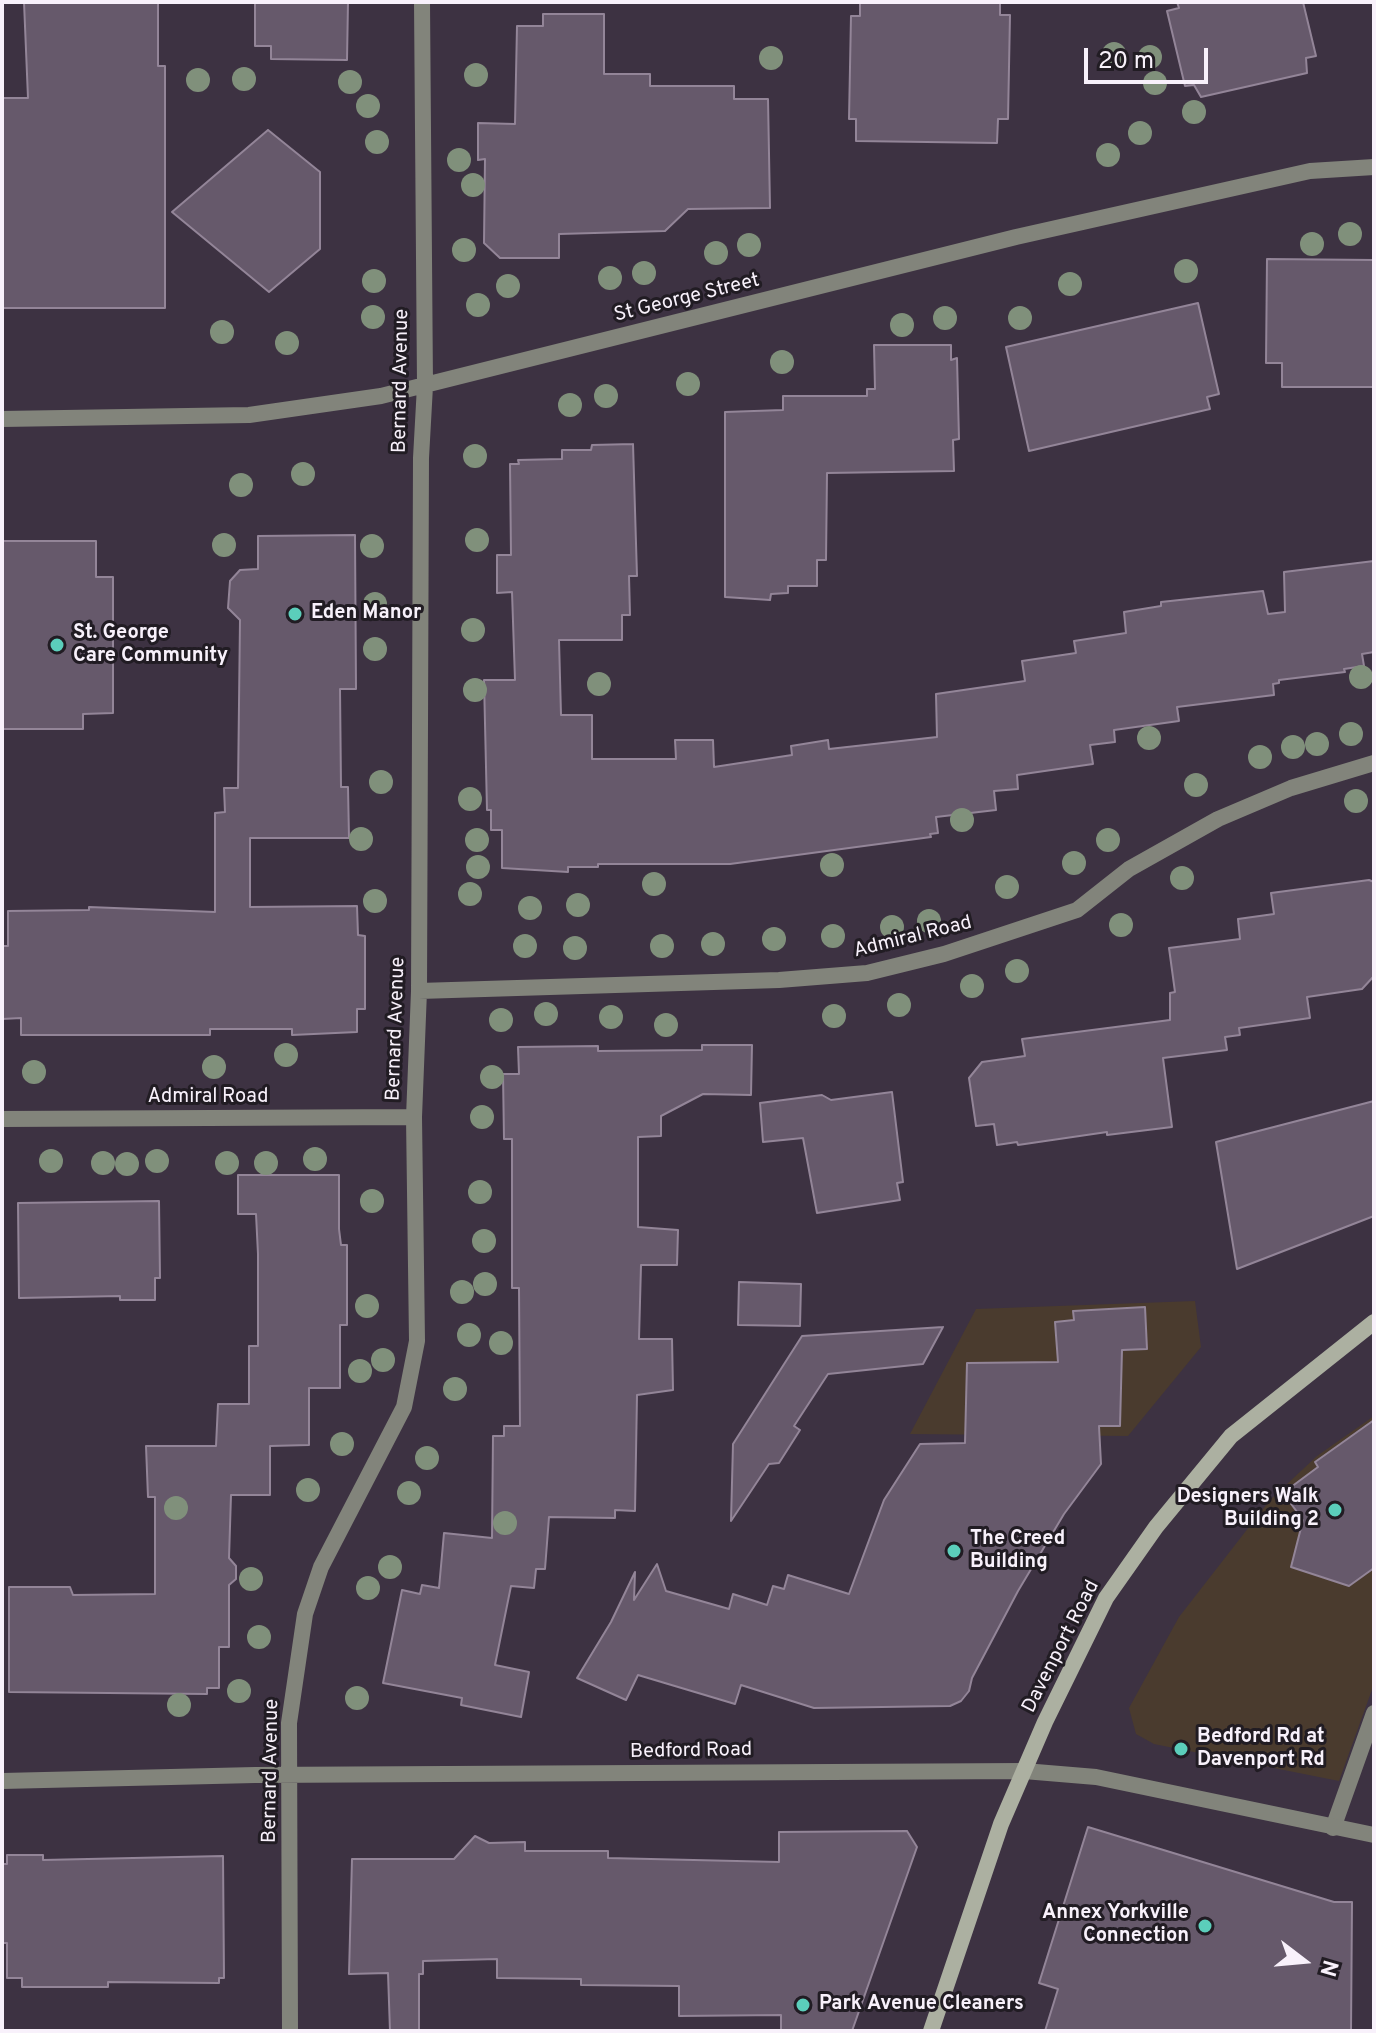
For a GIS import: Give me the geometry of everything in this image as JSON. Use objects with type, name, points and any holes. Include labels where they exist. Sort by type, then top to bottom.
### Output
[{"type":"main road","name":"Davenport Road","points":[[931,2031],[1001,1824],[1106,1598],[1156,1527],[1231,1436],[1374,1322]]},
{"type":"street","name":"Bernard Avenue","points":[[290,2031],[289,1723],[305,1614],[321,1567],[404,1407],[417,1341],[414,1117],[419,991],[421,458],[425,386],[422,2]]},
{"type":"street","name":"St George Street","points":[[2,419],[249,415],[425,386],[1016,237],[1310,171],[1374,167]]},
{"type":"street","name":"Admiral Road","points":[[419,991],[779,980],[867,973],[944,954],[1077,910],[1129,869],[1218,819],[1291,788],[1374,763]]},
{"type":"street","name":"Admiral Road","points":[[2,1119],[414,1117]]},
{"type":"street","points":[[1333,1828],[1374,1713]]},
{"type":"street","name":"Bedford Road","points":[[2,1781],[1024,1771],[1096,1777],[1374,1835]]},
{"type":"shaded area","points":[[1195,1301],[1201,1347],[1128,1436],[910,1434],[976,1309]]},
{"type":"shaded area","points":[[1374,1416],[1374,1684],[1339,1781],[1154,1744],[1136,1734],[1129,1708],[1179,1617],[1270,1500],[1317,1456]]},
{"type":"building","points":[[24,2],[158,2],[158,66],[165,66],[165,308],[2,308],[2,98],[28,98]]},
{"type":"building","points":[[255,2],[348,2],[347,60],[271,59],[271,46],[255,46]]},
{"type":"building","points":[[860,2],[1000,2],[1000,15],[1010,15],[1008,119],[998,119],[997,143],[856,141],[856,119],[849,119],[851,16],[860,16]]},
{"type":"building","points":[[1177,2],[1303,2],[1316,56],[1306,58],[1307,73],[1201,97],[1194,85],[1185,86],[1167,11],[1179,8]]},
{"type":"building","points":[[543,14],[604,14],[604,74],[650,74],[650,86],[734,86],[734,99],[768,99],[770,208],[688,209],[665,231],[559,234],[559,258],[500,258],[484,243],[485,159],[478,160],[478,123],[515,124],[517,26],[543,26]]},
{"type":"building","points":[[268,130],[320,172],[320,249],[269,292],[172,212]]},
{"type":"building","points":[[1267,259],[1374,260],[1374,387],[1282,387],[1282,363],[1266,363]]},
{"type":"building","points":[[1198,303],[1219,394],[1207,397],[1210,409],[1029,451],[1006,347]]},
{"type":"building","points":[[874,345],[951,345],[951,360],[957,358],[959,439],[953,440],[954,471],[827,473],[826,560],[817,560],[817,586],[788,586],[788,593],[771,594],[770,600],[725,597],[725,412],[783,410],[783,396],[867,396],[867,389],[875,389]]},
{"type":"building","points":[[633,444],[637,576],[629,576],[630,615],[622,615],[622,640],[559,640],[561,715],[592,715],[592,759],[676,759],[675,740],[713,740],[714,767],[792,755],[791,746],[828,740],[829,749],[937,737],[936,694],[1025,681],[1022,661],[1076,653],[1074,641],[1126,633],[1124,612],[1161,606],[1161,602],[1263,591],[1268,614],[1285,612],[1284,572],[1374,561],[1374,652],[1362,654],[1364,666],[1344,669],[1345,672],[1279,680],[1279,683],[1273,684],[1274,695],[1177,707],[1179,721],[1114,730],[1115,742],[1090,745],[1093,764],[1017,775],[1018,789],[994,791],[996,810],[936,817],[938,833],[930,834],[931,837],[730,864],[598,864],[598,867],[568,867],[568,872],[502,868],[502,830],[491,830],[491,810],[487,810],[484,680],[515,680],[512,592],[497,593],[497,555],[511,555],[510,464],[519,464],[518,460],[562,459],[562,450],[591,450],[592,445]]},
{"type":"building","points":[[355,535],[356,689],[340,689],[341,787],[348,787],[349,838],[250,838],[250,907],[357,906],[358,935],[365,936],[365,1009],[357,1009],[357,1032],[292,1035],[292,1029],[210,1029],[210,1035],[21,1035],[21,1018],[2,1019],[2,946],[8,946],[8,911],[89,910],[89,907],[215,912],[215,813],[225,812],[224,788],[238,788],[240,620],[228,608],[230,581],[240,570],[258,569],[258,536]]},
{"type":"building","name":"St. George Care Community","points":[[2,541],[96,541],[96,577],[113,577],[113,713],[83,714],[83,729],[2,729]]},
{"type":"building","points":[[1369,880],[1374,882],[1374,976],[1362,989],[1307,997],[1310,1018],[1239,1028],[1240,1035],[1225,1037],[1227,1050],[1163,1058],[1172,1127],[997,1145],[994,1124],[976,1126],[969,1078],[982,1062],[1025,1056],[1022,1039],[1170,1020],[1170,993],[1175,992],[1169,948],[1240,939],[1238,919],[1274,914],[1271,893]]},
{"type":"building","points":[[702,1045],[752,1045],[751,1095],[703,1094],[661,1116],[661,1136],[638,1137],[638,1227],[678,1230],[677,1265],[641,1265],[639,1339],[672,1339],[673,1390],[637,1395],[635,1511],[615,1510],[615,1518],[549,1517],[545,1569],[536,1569],[534,1588],[511,1586],[495,1665],[529,1672],[521,1717],[461,1705],[462,1698],[383,1683],[402,1590],[420,1594],[422,1585],[439,1588],[444,1533],[492,1538],[493,1436],[504,1436],[504,1426],[520,1426],[519,1288],[512,1288],[512,1139],[504,1139],[503,1074],[519,1074],[518,1047],[598,1046],[598,1051],[702,1050]]},
{"type":"building","points":[[892,1092],[903,1182],[897,1183],[900,1200],[817,1213],[803,1138],[763,1142],[760,1103],[822,1095],[831,1100]]},
{"type":"building","points":[[1374,1101],[1374,1216],[1237,1269],[1216,1142]]},
{"type":"building","points":[[238,1175],[339,1175],[339,1229],[341,1245],[347,1245],[347,1325],[340,1325],[340,1388],[309,1388],[309,1445],[270,1446],[270,1495],[231,1495],[229,1558],[236,1566],[236,1579],[229,1585],[229,1647],[219,1647],[219,1688],[207,1688],[207,1694],[9,1692],[9,1587],[70,1587],[73,1595],[155,1594],[155,1497],[148,1497],[146,1446],[216,1446],[218,1404],[249,1404],[249,1346],[258,1346],[258,1254],[256,1214],[238,1214]]},
{"type":"building","points":[[159,1201],[160,1278],[155,1278],[155,1300],[120,1300],[120,1296],[19,1298],[18,1203]]},
{"type":"building","points":[[739,1282],[801,1284],[800,1326],[738,1325]]},
{"type":"building","points":[[1145,1307],[1147,1349],[1122,1350],[1120,1426],[1099,1426],[1101,1464],[1064,1514],[1018,1591],[972,1678],[969,1691],[961,1701],[950,1706],[814,1708],[741,1685],[735,1704],[638,1675],[626,1700],[577,1678],[611,1622],[635,1572],[634,1600],[657,1564],[666,1591],[729,1609],[733,1594],[767,1605],[773,1586],[784,1589],[788,1575],[849,1594],[884,1500],[920,1444],[965,1443],[967,1363],[1058,1362],[1055,1322],[1074,1320],[1073,1311]]},
{"type":"building","points":[[943,1327],[923,1364],[828,1374],[794,1426],[800,1430],[779,1463],[769,1464],[731,1521],[733,1444],[802,1336]]},
{"type":"building","name":"Designers Walk Building 2","points":[[1374,1420],[1374,1568],[1349,1586],[1291,1567],[1303,1520],[1283,1493],[1318,1467],[1315,1462]]},
{"type":"building","name":"Annex Yorkville Connection","points":[[1088,1827],[1334,1902],[1352,1902],[1351,2031],[1045,2031],[1058,1989],[1039,1983]]},
{"type":"building","points":[[907,1831],[917,1847],[852,2031],[781,2031],[781,2015],[679,2016],[679,1986],[581,1985],[581,1979],[497,1978],[497,1959],[423,1961],[423,1974],[419,1974],[419,2031],[390,2031],[388,1973],[349,1974],[352,1859],[454,1859],[475,1836],[489,1843],[525,1842],[525,1851],[608,1851],[608,1858],[779,1862],[779,1832]]},
{"type":"building","points":[[7,1855],[43,1855],[43,1860],[223,1856],[224,1978],[219,1978],[219,1983],[108,1982],[108,1987],[22,1987],[22,1978],[7,1978],[7,1943],[2,1943],[2,1864],[7,1864]]},
{"type":"place","name":"Eden Manor","points":[[295,614]]},
{"type":"place","name":"St. George Care Community","points":[[57,645]]},
{"type":"place","name":"Designers Walk Building 2","points":[[1335,1510]]},
{"type":"place","name":"The Creed Building","points":[[954,1551]]},
{"type":"place","name":"Bedford Rd at Davenport Rd","points":[[1181,1749]]},
{"type":"place","name":"Annex Yorkville Connection","points":[[1205,1926]]},
{"type":"place","name":"Park Avenue Cleaners","points":[[803,2005]]}]
